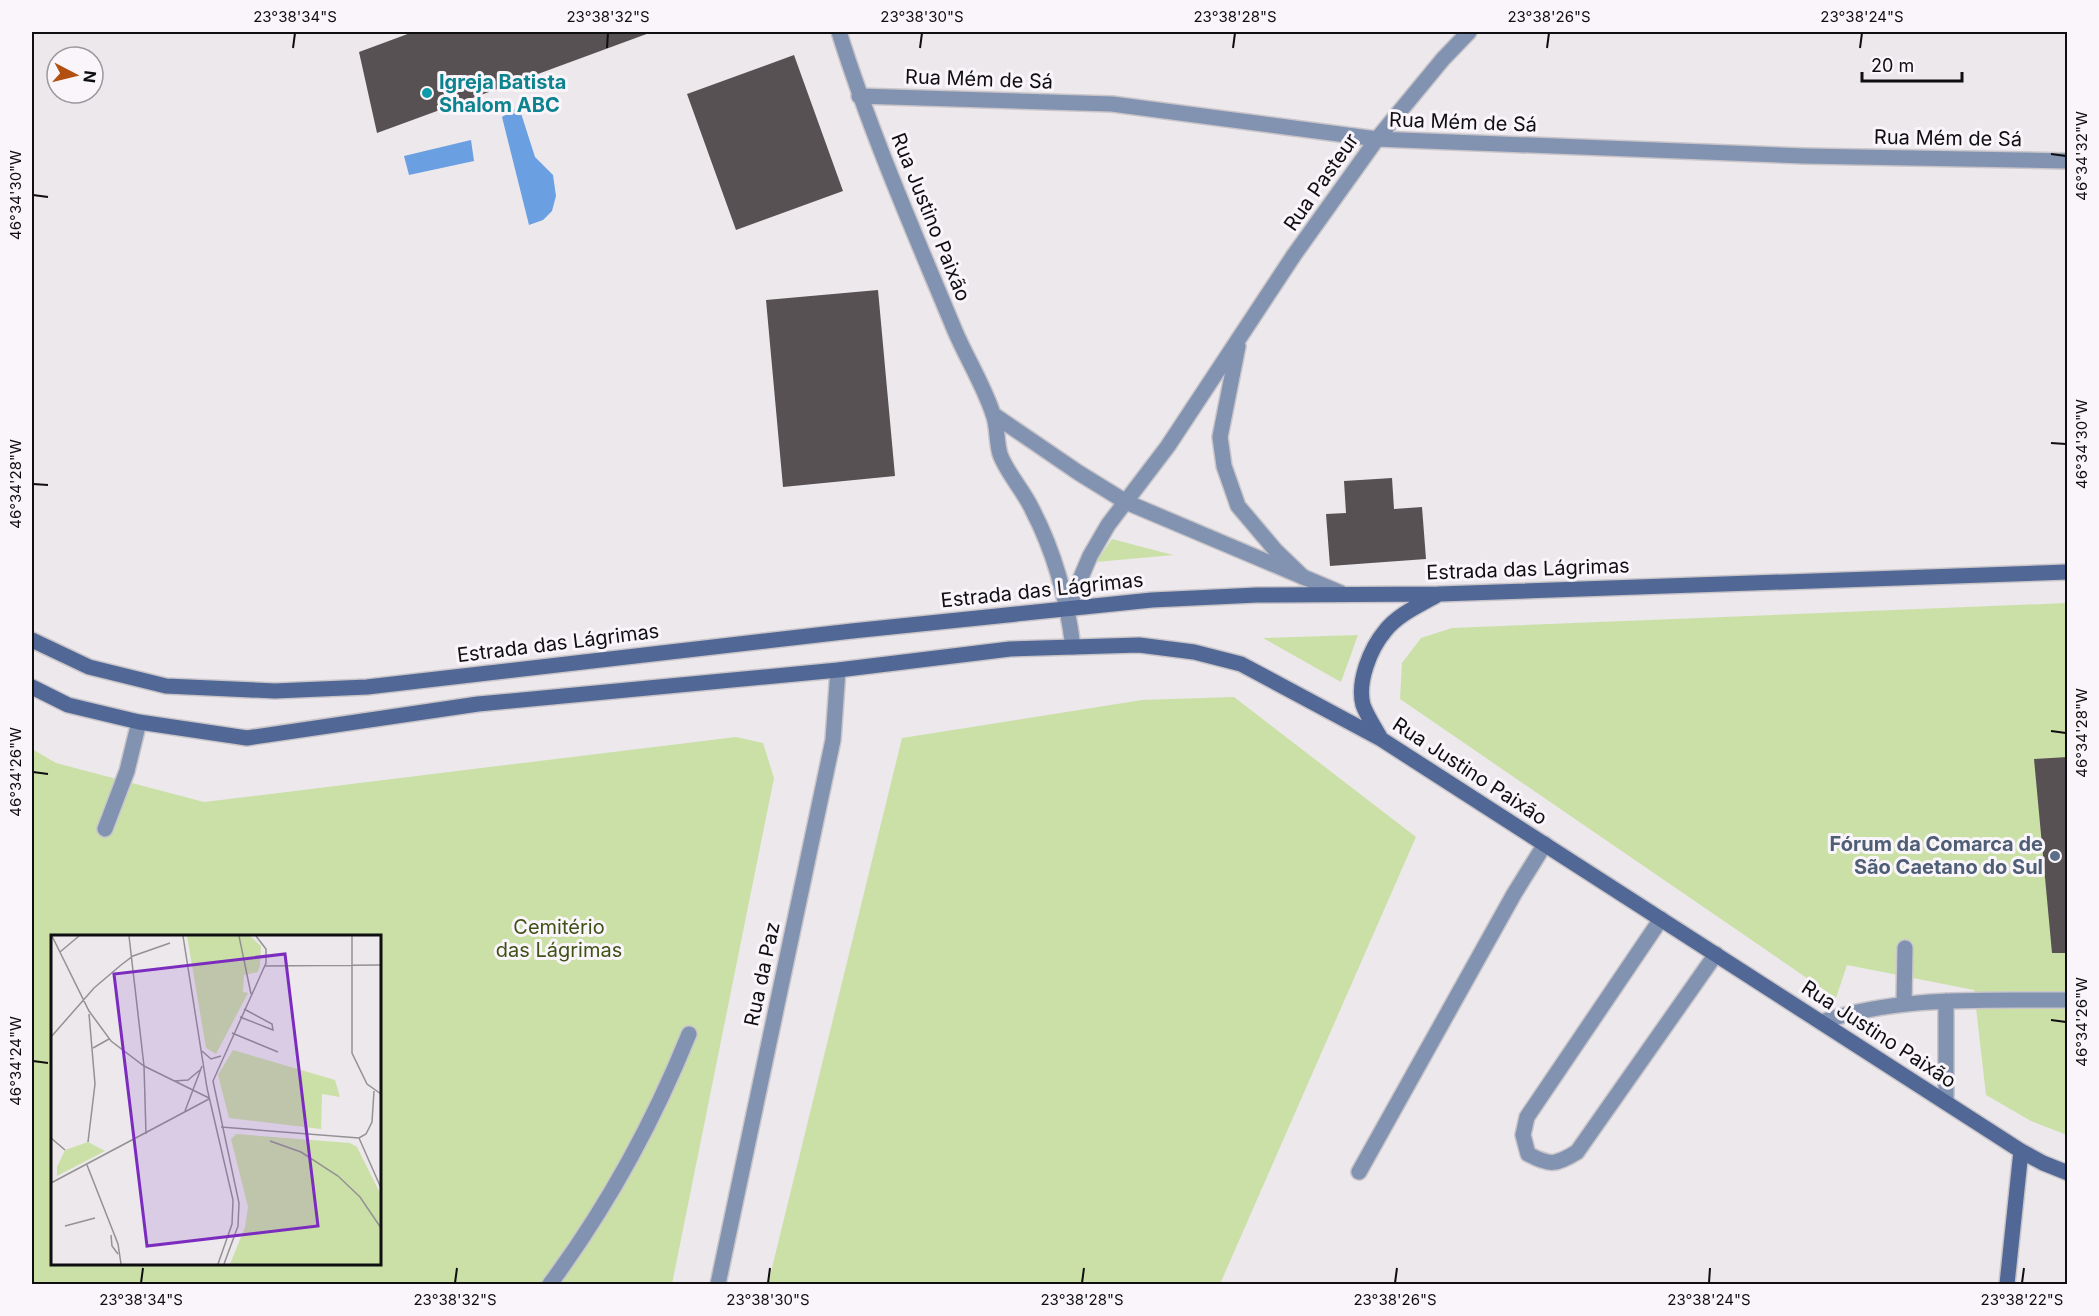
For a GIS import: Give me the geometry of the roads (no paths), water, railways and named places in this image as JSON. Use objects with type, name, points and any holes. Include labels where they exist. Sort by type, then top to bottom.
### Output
[{"type":"main road","name":"Estrada das Lágrimas","points":[[32,640],[89,668],[166,686],[275,691],[368,687],[1152,600],[1245,595],[1440,594],[2067,572]]},
{"type":"main road","points":[[1381,739],[1363,705],[1363,680],[1370,657],[1386,630],[1406,613],[1440,594]]},
{"type":"main road","name":"Rua Justino Paixão","points":[[1073,647],[1139,645],[1194,652],[1241,664],[1381,739],[2021,1151],[2067,1173]]},
{"type":"main road","points":[[32,687],[69,705],[139,722],[247,738],[478,704],[838,670],[1010,650],[1073,647]]},
{"type":"main road","points":[[2007,1284],[2021,1151]]},
{"type":"street","name":"Rua Justino Paixão","points":[[839,32],[859,96],[909,224],[994,415],[1000,455],[1036,517],[1056,564],[1068,608],[1073,647]]},
{"type":"street","name":"Rua Pasteur","points":[[1068,608],[1090,556],[1108,525],[1168,446],[1294,255],[1377,140],[1443,59],[1469,32]]},
{"type":"street","name":"Rua Mém de Sá","points":[[859,96],[1112,104],[1377,140],[1828,156],[2067,161]]},
{"type":"street","name":"Rua Pasteur","points":[[1240,337],[1220,437],[1224,466],[1238,506],[1276,551],[1303,577]]},
{"type":"street","points":[[994,415],[1078,473],[1126,502],[1341,593]]},
{"type":"street","name":"Rua da Paz","points":[[718,1284],[833,740],[838,670]]},
{"type":"street","points":[[105,829],[128,771],[139,722]]},
{"type":"street","points":[[1359,1172],[1514,894],[1545,844]]},
{"type":"street","points":[[1661,919],[1527,1117],[1523,1135],[1528,1154],[1544,1163],[1560,1162],[1577,1152],[1716,954]]},
{"type":"street","points":[[1904,1003],[1905,948]]},
{"type":"street","points":[[1821,1022],[1866,1009],[1904,1003],[2067,1000]]},
{"type":"street","points":[[1946,1001],[1946,1102]]},
{"type":"street","points":[[550,1284],[573,1253],[627,1165],[667,1088],[689,1034]]},
{"type":"water","points":[[519,107],[535,157],[553,175],[556,196],[552,211],[543,220],[529,225],[502,117]]},
{"type":"water","points":[[471,140],[474,161],[409,175],[404,156]]},
{"type":"place","name":"Igreja Batista Shalom ABC","points":[[427,93]]},
{"type":"place","name":"Fórum da Comarca de São Caetano do Sul","points":[[2055,856]]},
{"type":"park label","name":"Cemitério das Lágrimas","points":[[559,938]]}]
